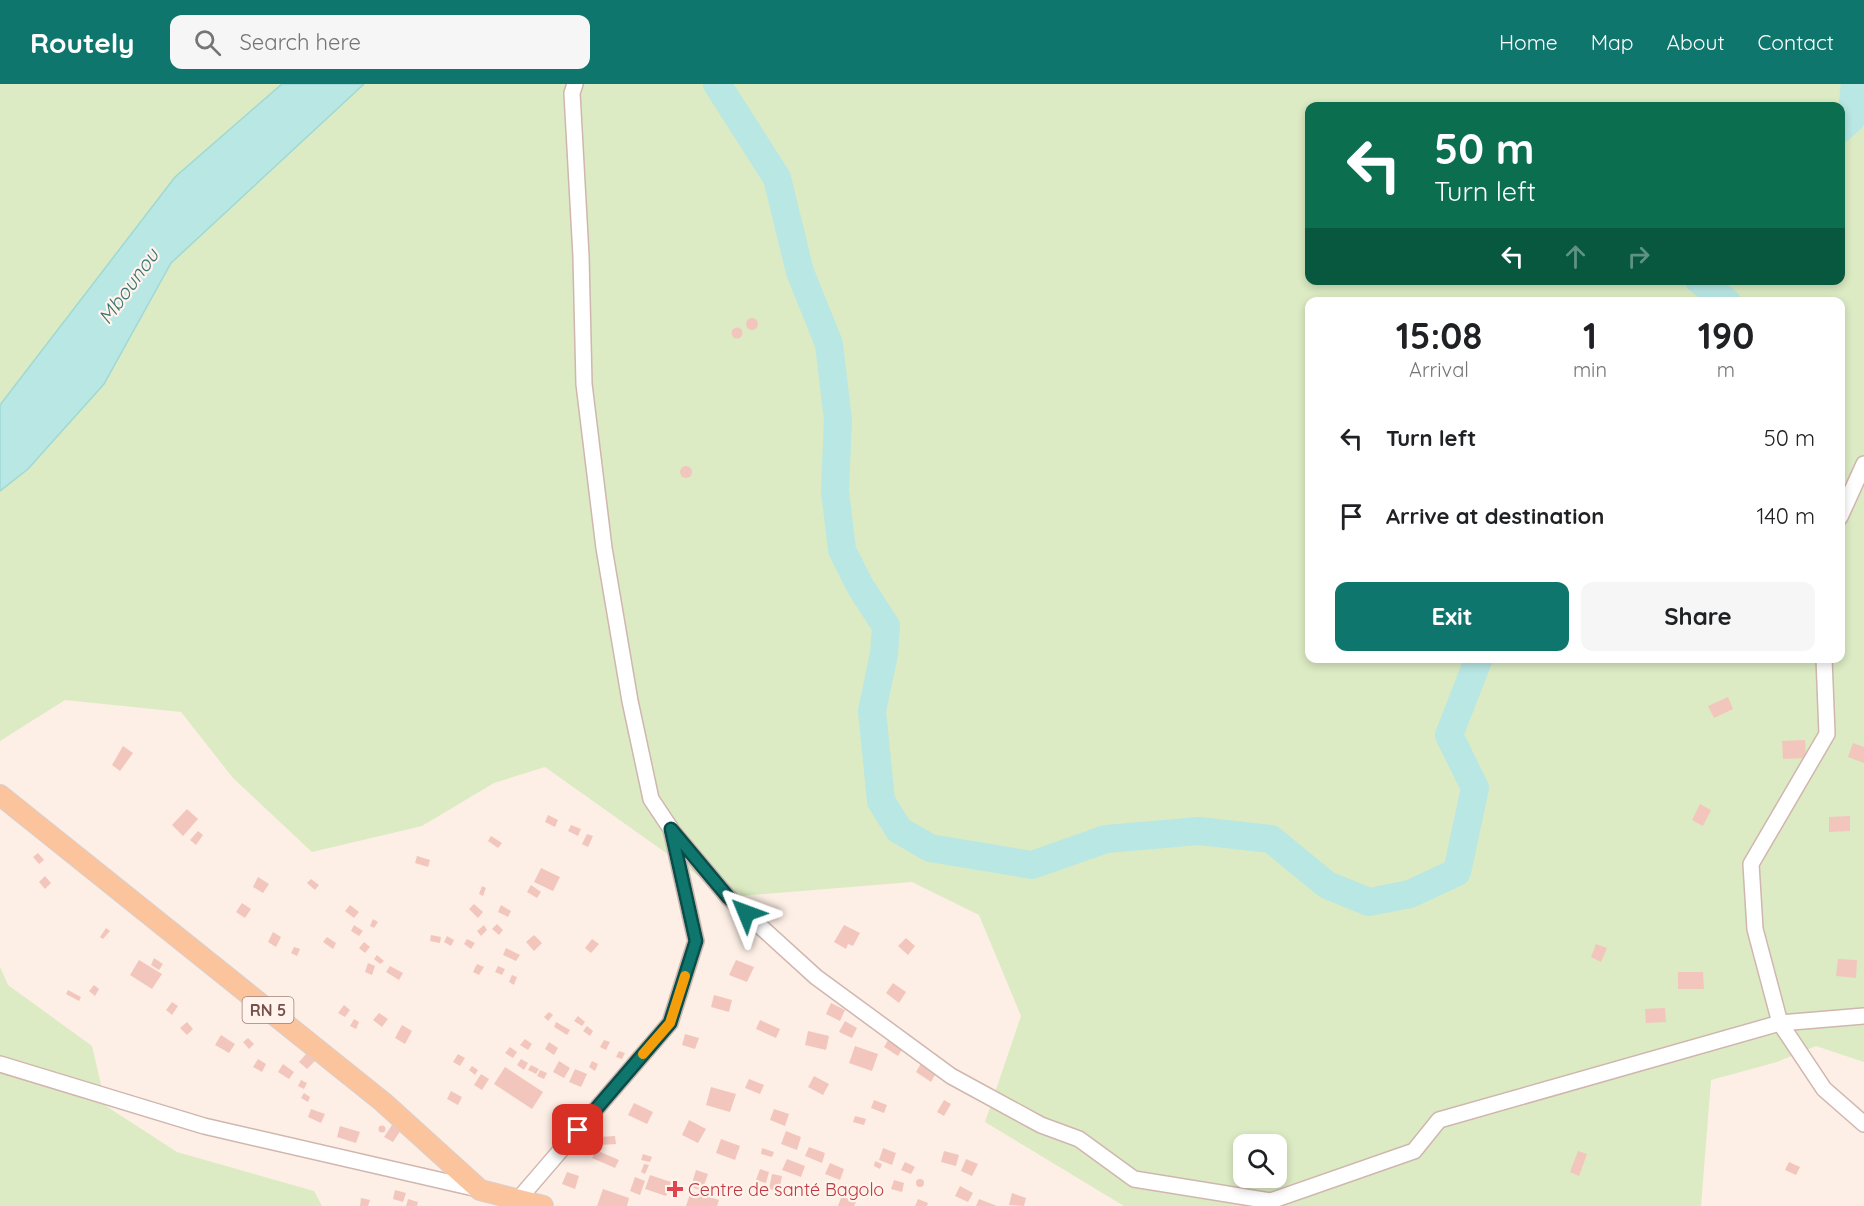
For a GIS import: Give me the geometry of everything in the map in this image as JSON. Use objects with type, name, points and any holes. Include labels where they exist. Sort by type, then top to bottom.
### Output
[{"type":"main road","name":"RN 5","points":[[0,795],[383,1102],[480,1190],[543,1206]]},
{"type":"street","points":[[575,84],[572,93],[581,256],[584,384],[604,548],[630,701],[651,799],[671,829],[728,897],[816,978],[951,1076],[1041,1125],[1079,1139],[1134,1179],[1264,1203],[1414,1151],[1439,1120],[1548,1087],[1780,1023],[1864,1016]]},
{"type":"street","points":[[1845,507],[1864,464]]},
{"type":"street","points":[[1824,663],[1827,734],[1751,864],[1755,929],[1780,1023],[1824,1089],[1864,1124]]},
{"type":"street","points":[[517,1201],[670,1023],[696,941],[671,829]]},
{"type":"street","points":[[0,1064],[204,1126],[480,1190]]},
{"type":"green space","points":[[0,84],[282,84],[175,177],[0,405]]},
{"type":"green space","points":[[364,84],[1864,84],[1864,1062],[1816,1046],[1777,1062],[1711,1080],[1701,1206],[1124,1206],[985,1122],[1021,1016],[979,915],[912,882],[728,897],[545,767],[494,783],[422,826],[312,852],[233,778],[181,712],[65,700],[0,741],[0,491],[28,469],[104,384],[171,263]]},
{"type":"green space","points":[[0,967],[8,985],[92,1046],[106,1106],[177,1152],[314,1191],[322,1206],[0,1206]]},
{"type":"water","name":"Mbounou","points":[[282,84],[364,84],[171,263],[104,384],[28,469],[0,491],[0,405],[175,177]]},
{"type":"building","points":[[754,318],[758,324],[754,330],[750,330],[746,322]]},
{"type":"building","points":[[737,328],[741,329],[741,337],[737,338],[733,337],[732,333],[733,329]]},
{"type":"building","points":[[688,466],[692,472],[688,478],[684,478],[680,470]]},
{"type":"building","points":[[1728,697],[1733,709],[1714,718],[1708,706]]},
{"type":"building","points":[[1805,740],[1806,758],[1783,759],[1782,741]]},
{"type":"building","points":[[1853,743],[1864,747],[1864,763],[1848,757]]},
{"type":"building","points":[[123,746],[133,753],[120,771],[112,765]]},
{"type":"building","points":[[1700,804],[1711,810],[1703,826],[1692,820]]},
{"type":"building","points":[[187,809],[198,819],[183,836],[172,825]]},
{"type":"building","points":[[548,815],[558,820],[555,827],[545,822]]},
{"type":"building","points":[[1850,816],[1850,831],[1829,832],[1829,817]]},
{"type":"building","points":[[571,825],[581,829],[578,836],[568,831]]},
{"type":"building","points":[[198,831],[203,835],[196,845],[190,840]]},
{"type":"building","points":[[587,834],[593,836],[588,847],[582,844]]},
{"type":"building","points":[[491,836],[502,843],[498,848],[488,841]]},
{"type":"building","points":[[38,853],[44,860],[39,864],[33,857]]},
{"type":"building","points":[[417,856],[430,860],[428,867],[415,863]]},
{"type":"building","points":[[541,868],[560,877],[553,891],[534,882]]},
{"type":"building","points":[[45,876],[51,883],[45,889],[39,882]]},
{"type":"building","points":[[258,877],[269,884],[263,893],[253,887]]},
{"type":"building","points":[[311,879],[319,885],[315,890],[307,883]]},
{"type":"building","points":[[531,885],[541,892],[537,898],[527,892]]},
{"type":"building","points":[[482,886],[486,888],[483,896],[479,894]]},
{"type":"building","points":[[242,903],[251,909],[245,918],[236,912]]},
{"type":"building","points":[[474,904],[483,912],[478,918],[469,909]]},
{"type":"building","points":[[350,905],[359,912],[354,918],[345,911]]},
{"type":"building","points":[[501,905],[511,911],[508,917],[498,912]]},
{"type":"building","points":[[373,919],[378,922],[374,928],[370,926]]},
{"type":"building","points":[[497,924],[503,930],[499,935],[492,929]]},
{"type":"building","points":[[354,925],[363,931],[359,936],[351,931]]},
{"type":"building","points":[[484,925],[487,930],[481,936],[477,931]]},
{"type":"building","points":[[844,925],[860,933],[853,946],[848,944],[846,949],[834,942]]},
{"type":"building","points":[[106,928],[110,931],[103,939],[100,937]]},
{"type":"building","points":[[273,932],[281,937],[276,947],[268,942]]},
{"type":"building","points":[[431,935],[441,937],[440,943],[430,941]]},
{"type":"building","points":[[534,935],[542,943],[534,951],[526,942]]},
{"type":"building","points":[[447,936],[454,940],[451,946],[444,942]]},
{"type":"building","points":[[327,937],[336,943],[333,949],[323,942]]},
{"type":"building","points":[[906,938],[915,946],[908,955],[898,946]]},
{"type":"building","points":[[467,939],[475,943],[471,949],[464,944]]},
{"type":"building","points":[[592,939],[599,944],[591,953],[585,948]]},
{"type":"building","points":[[364,942],[370,947],[365,953],[359,948]]},
{"type":"building","points":[[1596,944],[1607,948],[1601,962],[1591,957]]},
{"type":"building","points":[[294,947],[300,949],[297,956],[291,953]]},
{"type":"building","points":[[506,948],[520,955],[516,961],[503,955]]},
{"type":"building","points":[[377,955],[384,961],[380,964],[374,959]]},
{"type":"building","points":[[154,958],[163,964],[159,970],[151,965]]},
{"type":"building","points":[[1838,959],[1857,960],[1856,978],[1836,976]]},
{"type":"building","points":[[139,960],[162,974],[152,989],[130,975]]},
{"type":"building","points":[[736,960],[754,967],[747,982],[729,975]]},
{"type":"building","points":[[368,963],[375,966],[372,975],[365,972]]},
{"type":"building","points":[[477,964],[484,967],[479,975],[473,972]]},
{"type":"building","points":[[390,966],[403,973],[399,980],[386,972]]},
{"type":"building","points":[[498,966],[505,969],[502,975],[495,972]]},
{"type":"building","points":[[1678,972],[1703,972],[1704,989],[1678,989]]},
{"type":"building","points":[[512,975],[517,977],[514,985],[509,982]]},
{"type":"building","points":[[893,983],[906,992],[899,1003],[886,993]]},
{"type":"building","points":[[94,985],[99,989],[95,996],[89,991]]},
{"type":"building","points":[[68,990],[81,997],[79,1001],[66,994]]},
{"type":"building","points":[[714,995],[732,1000],[729,1012],[711,1007]]},
{"type":"building","points":[[172,1002],[178,1006],[172,1015],[166,1010]]},
{"type":"building","points":[[831,1003],[845,1010],[840,1021],[826,1014]]},
{"type":"building","points":[[344,1005],[350,1010],[345,1017],[338,1013]]},
{"type":"building","points":[[1665,1008],[1666,1022],[1646,1023],[1645,1009]]},
{"type":"building","points":[[549,1012],[553,1015],[548,1021],[544,1017]]},
{"type":"building","points":[[379,1013],[388,1019],[382,1027],[373,1020]]},
{"type":"building","points":[[578,1016],[585,1022],[582,1026],[574,1021]]},
{"type":"building","points":[[354,1019],[359,1022],[356,1029],[350,1026]]},
{"type":"building","points":[[760,1020],[780,1029],[776,1038],[756,1029]]},
{"type":"building","points":[[845,1021],[857,1028],[852,1038],[839,1032]]},
{"type":"building","points":[[187,1022],[193,1029],[187,1035],[180,1028]]},
{"type":"building","points":[[556,1022],[570,1030],[567,1035],[554,1027]]},
{"type":"building","points":[[402,1025],[412,1031],[405,1044],[395,1038]]},
{"type":"building","points":[[587,1026],[593,1031],[590,1036],[583,1031]]},
{"type":"building","points":[[808,1031],[829,1036],[826,1050],[805,1045]]},
{"type":"building","points":[[685,1034],[699,1038],[695,1049],[682,1045]]},
{"type":"building","points":[[221,1035],[235,1044],[229,1053],[215,1045]]},
{"type":"building","points":[[890,1037],[904,1046],[898,1056],[884,1047]]},
{"type":"building","points":[[248,1038],[254,1044],[249,1049],[243,1042]]},
{"type":"building","points":[[525,1039],[532,1044],[528,1050],[520,1045]]},
{"type":"building","points":[[604,1040],[610,1042],[606,1050],[600,1047]]},
{"type":"building","points":[[549,1042],[558,1048],[554,1055],[545,1049]]},
{"type":"building","points":[[855,1046],[878,1054],[872,1071],[849,1063]]},
{"type":"building","points":[[510,1047],[517,1052],[513,1058],[505,1053]]},
{"type":"building","points":[[619,1051],[625,1053],[622,1059],[616,1057]]},
{"type":"building","points":[[306,1054],[315,1061],[307,1069],[299,1062]]},
{"type":"building","points":[[458,1054],[465,1058],[460,1066],[453,1062]]},
{"type":"building","points":[[258,1059],[266,1064],[262,1072],[253,1067]]},
{"type":"building","points":[[521,1059],[528,1063],[524,1070],[517,1065]]},
{"type":"building","points":[[923,1060],[938,1070],[931,1082],[916,1072]]},
{"type":"building","points":[[559,1061],[570,1068],[564,1078],[553,1072]]},
{"type":"building","points":[[592,1061],[598,1064],[595,1071],[589,1067]]},
{"type":"building","points":[[283,1064],[294,1072],[289,1079],[278,1072]]},
{"type":"building","points":[[531,1065],[539,1069],[536,1074],[528,1070]]},
{"type":"building","points":[[472,1066],[478,1070],[475,1075],[469,1070]]},
{"type":"building","points":[[505,1067],[543,1092],[532,1109],[494,1084]]},
{"type":"building","points":[[575,1069],[587,1074],[581,1087],[569,1082]]},
{"type":"building","points":[[540,1070],[547,1073],[544,1079],[537,1076]]},
{"type":"building","points":[[481,1074],[489,1079],[482,1090],[474,1085]]},
{"type":"building","points":[[814,1076],[829,1084],[823,1095],[808,1087]]},
{"type":"building","points":[[749,1079],[764,1085],[760,1094],[745,1088]]},
{"type":"building","points":[[301,1080],[307,1083],[304,1089],[298,1086]]},
{"type":"building","points":[[711,1087],[736,1094],[730,1112],[706,1105]]},
{"type":"building","points":[[451,1091],[462,1097],[458,1105],[447,1099]]},
{"type":"building","points":[[304,1093],[310,1097],[308,1102],[301,1098]]},
{"type":"building","points":[[874,1100],[887,1105],[884,1113],[871,1108]]},
{"type":"building","points":[[944,1100],[951,1104],[944,1116],[937,1112]]},
{"type":"building","points":[[634,1103],[653,1112],[647,1124],[628,1115]]},
{"type":"building","points":[[311,1109],[325,1114],[321,1123],[308,1117]]},
{"type":"building","points":[[774,1109],[789,1114],[785,1126],[770,1120]]},
{"type":"building","points":[[855,1116],[866,1119],[864,1125],[853,1122]]},
{"type":"building","points":[[689,1120],[706,1129],[698,1143],[682,1135]]},
{"type":"building","points":[[392,1125],[401,1130],[393,1142],[384,1137]]},
{"type":"building","points":[[340,1126],[360,1132],[356,1143],[337,1137]]},
{"type":"building","points":[[382,1126],[385,1129],[382,1132],[379,1129]]},
{"type":"building","points":[[786,1131],[801,1137],[797,1150],[781,1144]]},
{"type":"building","points":[[615,1136],[616,1144],[600,1145],[600,1137]]},
{"type":"building","points":[[721,1139],[740,1146],[735,1160],[716,1153]]},
{"type":"building","points":[[809,1147],[825,1153],[822,1163],[805,1156]]},
{"type":"building","points":[[762,1148],[774,1152],[772,1157],[761,1154]]},
{"type":"building","points":[[883,1148],[896,1153],[892,1165],[879,1160]]},
{"type":"building","points":[[596,1150],[619,1160],[615,1168],[592,1158]]},
{"type":"building","points":[[944,1151],[959,1155],[956,1166],[941,1162]]},
{"type":"building","points":[[1578,1151],[1587,1154],[1579,1176],[1570,1172]]},
{"type":"building","points":[[643,1154],[652,1157],[650,1162],[641,1160]]},
{"type":"building","points":[[787,1159],[805,1166],[801,1177],[782,1170]]},
{"type":"building","points":[[966,1159],[978,1164],[972,1176],[961,1171]]},
{"type":"building","points":[[875,1161],[882,1164],[880,1169],[874,1166]]},
{"type":"building","points":[[905,1162],[915,1167],[911,1174],[901,1170]]},
{"type":"building","points":[[1789,1162],[1800,1167],[1796,1175],[1785,1170]]},
{"type":"building","points":[[830,1163],[844,1169],[840,1180],[825,1174]]},
{"type":"building","points":[[644,1164],[649,1165],[645,1174],[641,1172]]},
{"type":"building","points":[[760,1169],[769,1172],[766,1183],[756,1180]]},
{"type":"building","points":[[696,1170],[708,1174],[702,1191],[691,1187]]},
{"type":"building","points":[[567,1172],[579,1176],[575,1189],[562,1184]]},
{"type":"building","points":[[772,1174],[782,1176],[779,1191],[769,1189]]},
{"type":"building","points":[[650,1175],[671,1182],[666,1196],[645,1189]]},
{"type":"building","points":[[635,1177],[645,1181],[640,1195],[630,1191]]},
{"type":"building","points":[[920,1179],[924,1183],[920,1187],[916,1183]]},
{"type":"building","points":[[894,1180],[904,1183],[902,1192],[891,1189]]},
{"type":"building","points":[[960,1186],[973,1193],[968,1202],[955,1196]]},
{"type":"building","points":[[603,1189],[629,1198],[627,1206],[597,1206]]},
{"type":"building","points":[[395,1190],[406,1193],[403,1202],[393,1199]]},
{"type":"building","points":[[691,1191],[719,1200],[717,1206],[686,1206]]},
{"type":"building","points":[[1012,1193],[1026,1198],[1024,1206],[1009,1205]]},
{"type":"building","points":[[842,1195],[856,1202],[854,1206],[838,1206]]},
{"type":"building","points":[[361,1198],[370,1200],[368,1206],[360,1206]]},
{"type":"building","points":[[408,1199],[418,1202],[417,1206],[406,1206]]},
{"type":"building","points":[[918,1199],[928,1203],[927,1206],[915,1206]]},
{"type":"building","points":[[979,1199],[997,1206],[976,1206]]},
{"type":"waterway","points":[[717,84],[777,178],[800,272],[829,344],[838,420],[835,491],[842,550],[860,586],[886,626],[884,654],[872,711],[881,801],[899,830],[930,848],[1032,865],[1106,839],[1199,831],[1271,839],[1327,885],[1369,902],[1410,894],[1457,872],[1475,788],[1449,735],[1477,663]]},
{"type":"waterway","points":[[1845,124],[1851,119],[1855,84]]},
{"type":"waterway","points":[[1705,285],[1721,297]]},
{"type":"slow traffic","points":[[643,1054],[670,1023],[685,976]]},
{"type":"place","name":"Centre de santé Bagolo","points":[[675,1189]]},
{"type":"route","points":[[578,1130],[670,1023],[696,941],[671,829],[728,897],[746,913]]}]
